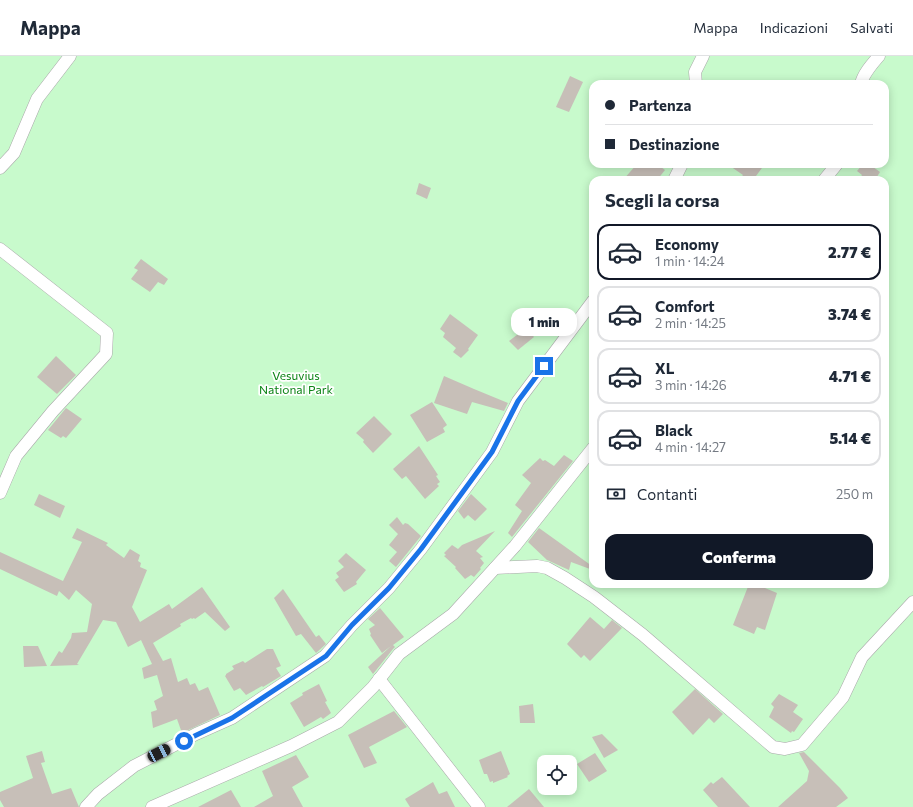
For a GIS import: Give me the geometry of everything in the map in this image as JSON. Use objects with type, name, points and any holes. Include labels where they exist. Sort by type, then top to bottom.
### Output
[{"type":"street","points":[[0,168],[14,153],[37,99],[70,56]]},
{"type":"street","points":[[696,80],[695,72],[703,56]]},
{"type":"street","points":[[862,80],[878,56]]},
{"type":"street","points":[[827,176],[834,168]]},
{"type":"street","points":[[0,249],[107,334],[106,354],[53,411],[16,456],[0,493]]},
{"type":"street","points":[[86,807],[98,794],[134,766],[196,734],[232,718],[326,656],[352,625],[389,588],[421,549],[492,452],[518,401],[589,306]]},
{"type":"street","points":[[152,807],[291,746],[338,722],[379,679],[399,654],[453,614],[515,546],[589,453]]},
{"type":"street","points":[[495,568],[537,566],[547,568],[565,578],[594,597],[643,635],[773,747],[785,749],[802,745],[843,697],[862,657],[913,602]]},
{"type":"street","points":[[379,679],[479,807]]},
{"type":"green space","name":"Vesuvius National Park","points":[[0,56],[913,56],[913,807],[0,807]]},
{"type":"building","points":[[570,76],[583,82],[569,112],[556,107]]},
{"type":"building","points":[[634,168],[662,168],[665,170],[660,176],[626,176]]},
{"type":"building","points":[[733,168],[762,168],[756,176],[742,176],[743,175]]},
{"type":"building","points":[[860,168],[874,168],[880,172],[878,176],[861,176],[857,171]]},
{"type":"building","points":[[419,183],[431,188],[427,199],[416,194]]},
{"type":"building","points":[[141,259],[168,279],[164,285],[158,282],[150,292],[131,279],[138,270],[134,268]]},
{"type":"building","points":[[450,314],[478,335],[468,349],[469,350],[461,358],[453,352],[456,348],[443,337],[445,333],[440,329]]},
{"type":"building","points":[[526,328],[534,337],[518,350],[509,341]]},
{"type":"building","points":[[56,356],[76,375],[57,394],[37,377]]},
{"type":"building","points":[[444,376],[508,403],[504,411],[472,402],[467,414],[434,403]]},
{"type":"building","points":[[432,402],[447,425],[443,428],[445,432],[427,442],[410,415]]},
{"type":"building","points":[[66,408],[82,419],[66,438],[63,436],[61,438],[48,430]]},
{"type":"building","points":[[374,416],[392,434],[373,453],[363,442],[364,440],[356,433]]},
{"type":"building","points":[[419,446],[438,475],[436,476],[440,482],[437,484],[439,486],[425,499],[406,476],[402,479],[393,469]]},
{"type":"building","points":[[564,455],[573,461],[512,537],[508,533],[522,511],[515,505],[531,483],[522,475],[540,458],[554,466]]},
{"type":"building","points":[[39,494],[65,506],[60,518],[34,505]]},
{"type":"building","points":[[471,494],[487,509],[475,521],[468,515],[464,519],[458,511]]},
{"type":"building","points":[[397,517],[403,525],[405,523],[408,524],[421,536],[396,567],[389,561],[397,552],[389,545],[398,534],[389,525]]},
{"type":"building","points":[[77,528],[108,543],[106,545],[124,558],[130,549],[140,555],[138,561],[141,563],[140,567],[147,570],[132,607],[140,622],[169,604],[172,609],[202,587],[230,627],[225,631],[205,612],[195,619],[191,618],[180,624],[181,626],[153,643],[163,661],[171,658],[178,682],[187,678],[190,685],[195,683],[199,691],[208,687],[220,715],[182,733],[177,719],[153,728],[151,712],[157,710],[154,701],[163,696],[157,675],[144,679],[142,668],[152,664],[141,640],[128,647],[116,622],[103,620],[77,664],[79,665],[50,666],[59,651],[62,653],[71,638],[72,633],[87,632],[92,604],[76,590],[69,600],[59,591],[57,596],[0,569],[0,552],[63,581],[82,542],[72,538]]},
{"type":"building","points":[[539,528],[589,564],[589,569],[571,562],[569,570],[547,560],[528,542]]},
{"type":"building","points":[[495,531],[476,551],[483,557],[480,558],[484,563],[474,577],[471,575],[465,579],[455,568],[456,567],[444,556],[446,555],[444,553],[452,545],[458,549],[462,545]]},
{"type":"building","points":[[346,553],[366,570],[356,582],[357,584],[344,592],[335,580],[339,577],[336,573],[344,567],[338,561]]},
{"type":"building","points":[[747,588],[765,588],[777,593],[765,630],[757,627],[754,634],[733,625]]},
{"type":"building","points":[[283,589],[316,637],[319,635],[326,644],[316,653],[301,634],[296,636],[274,598]]},
{"type":"building","points":[[380,608],[404,637],[393,645],[395,647],[373,674],[368,667],[391,646],[382,653],[370,635],[369,629],[375,625],[368,619]]},
{"type":"building","points":[[590,617],[604,629],[612,620],[622,628],[590,661],[584,655],[581,658],[567,644]]},
{"type":"building","points":[[23,646],[38,646],[47,666],[24,667]]},
{"type":"building","points":[[267,649],[273,649],[281,666],[276,668],[281,676],[246,695],[240,688],[234,691],[225,676],[234,669],[232,666],[243,661],[245,663]]},
{"type":"building","points":[[319,684],[327,701],[325,702],[331,713],[323,719],[321,717],[304,727],[290,703],[303,695],[302,693]]},
{"type":"building","points":[[695,689],[723,714],[714,723],[709,718],[693,735],[672,712]]},
{"type":"building","points":[[779,694],[798,705],[793,712],[803,719],[794,732],[792,731],[791,733],[769,717],[774,707],[771,704]]},
{"type":"building","points":[[533,704],[535,723],[520,723],[519,706]]},
{"type":"building","points":[[394,711],[407,727],[369,747],[377,763],[364,768],[348,735]]},
{"type":"building","points":[[602,734],[618,750],[604,758],[592,737]]},
{"type":"building","points":[[42,751],[45,762],[41,763],[52,794],[71,788],[79,807],[4,807],[0,800],[0,792],[33,778],[26,756]]},
{"type":"building","points":[[501,751],[510,774],[507,776],[508,777],[493,783],[493,781],[490,782],[487,774],[484,774],[479,760]]},
{"type":"building","points":[[804,752],[848,798],[836,807],[778,807],[807,781],[809,771],[799,753]]},
{"type":"building","points":[[595,753],[607,771],[589,782],[577,764]]},
{"type":"building","points":[[296,755],[309,777],[292,787],[303,807],[254,807],[273,796],[262,771]]},
{"type":"building","points":[[722,777],[750,807],[718,807],[703,790],[711,782],[713,784]]},
{"type":"building","points":[[433,782],[439,794],[447,791],[455,807],[410,807],[405,799]]},
{"type":"building","points":[[529,789],[544,807],[507,807]]},
{"type":"building","points":[[231,790],[241,807],[198,807]]},
{"type":"route","points":[[184,741],[232,718],[326,656],[352,625],[389,588],[421,549],[492,452],[518,401],[544,366]]}]
